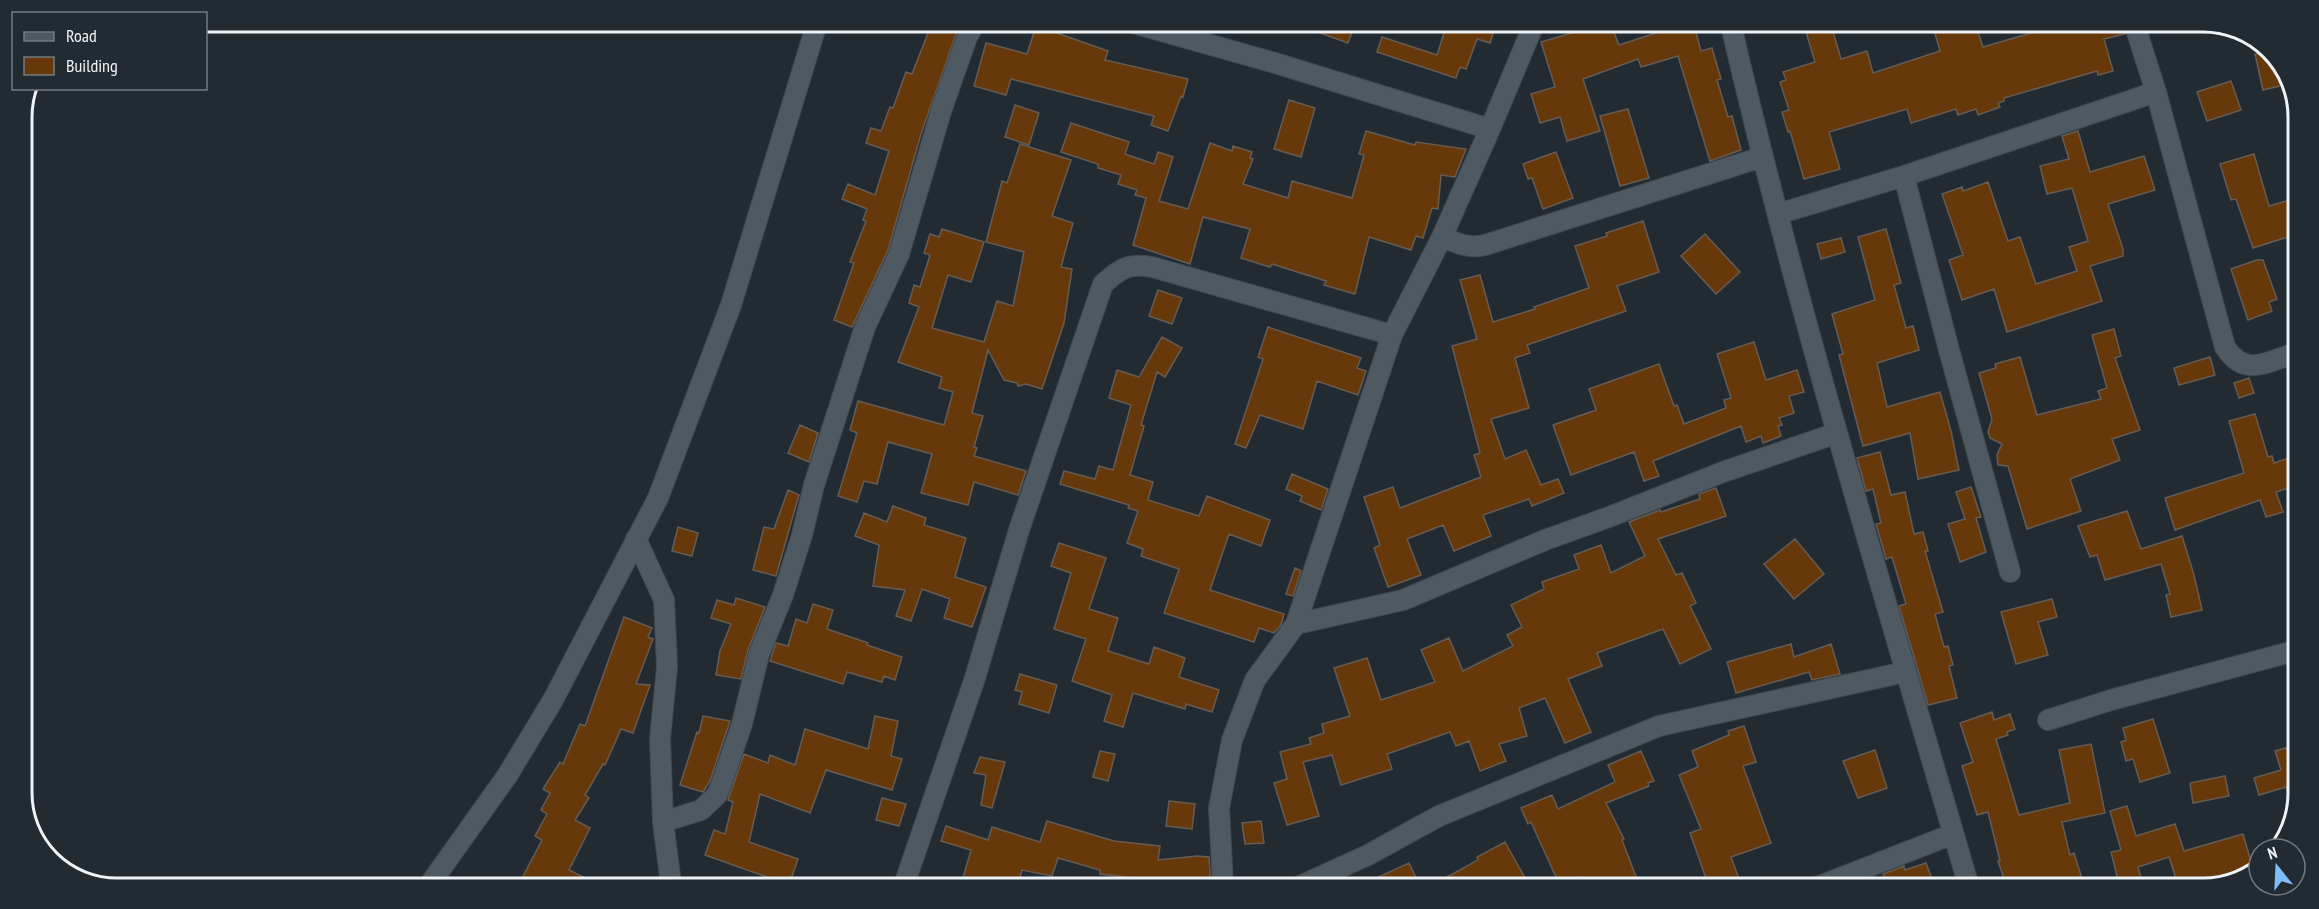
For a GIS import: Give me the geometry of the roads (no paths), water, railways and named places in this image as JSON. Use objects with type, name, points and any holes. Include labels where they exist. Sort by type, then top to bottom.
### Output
[{"type":"street","points":[[434,878],[507,776],[553,700],[658,498],[731,305],[814,32]]},
{"type":"street","points":[[663,822],[701,810],[717,795],[721,785],[742,724],[759,654],[783,595],[799,545],[814,485],[865,327],[899,254],[942,108],[970,32]]},
{"type":"street","points":[[1162,32],[1275,63],[1490,129]]},
{"type":"street","points":[[1223,878],[1219,808],[1232,740],[1255,680],[1296,624],[1392,335],[1442,237],[1531,32]]},
{"type":"street","points":[[1733,32],[1762,157],[1838,433],[1905,672],[1966,878]]},
{"type":"street","points":[[2137,32],[2156,92],[2225,347],[2239,364],[2250,366],[2287,355]]},
{"type":"street","points":[[1778,214],[1904,176],[2156,92]]},
{"type":"street","points":[[1442,237],[1462,246],[1474,248],[1762,157]]},
{"type":"street","points":[[1904,176],[2010,572]]},
{"type":"street","points":[[906,878],[972,689],[1019,530],[1103,284],[1118,270],[1135,264],[1152,267],[1392,335]]},
{"type":"street","points":[[1296,624],[1403,600],[1545,540],[1723,472],[1838,433]]},
{"type":"street","points":[[636,539],[664,600],[668,667],[660,739],[663,822],[670,878]]},
{"type":"street","points":[[2048,720],[2111,700],[2288,653]]},
{"type":"street","points":[[1318,878],[1368,855],[1439,816],[1659,726],[1905,672]]},
{"type":"street","points":[[1840,878],[1953,834]]}]
